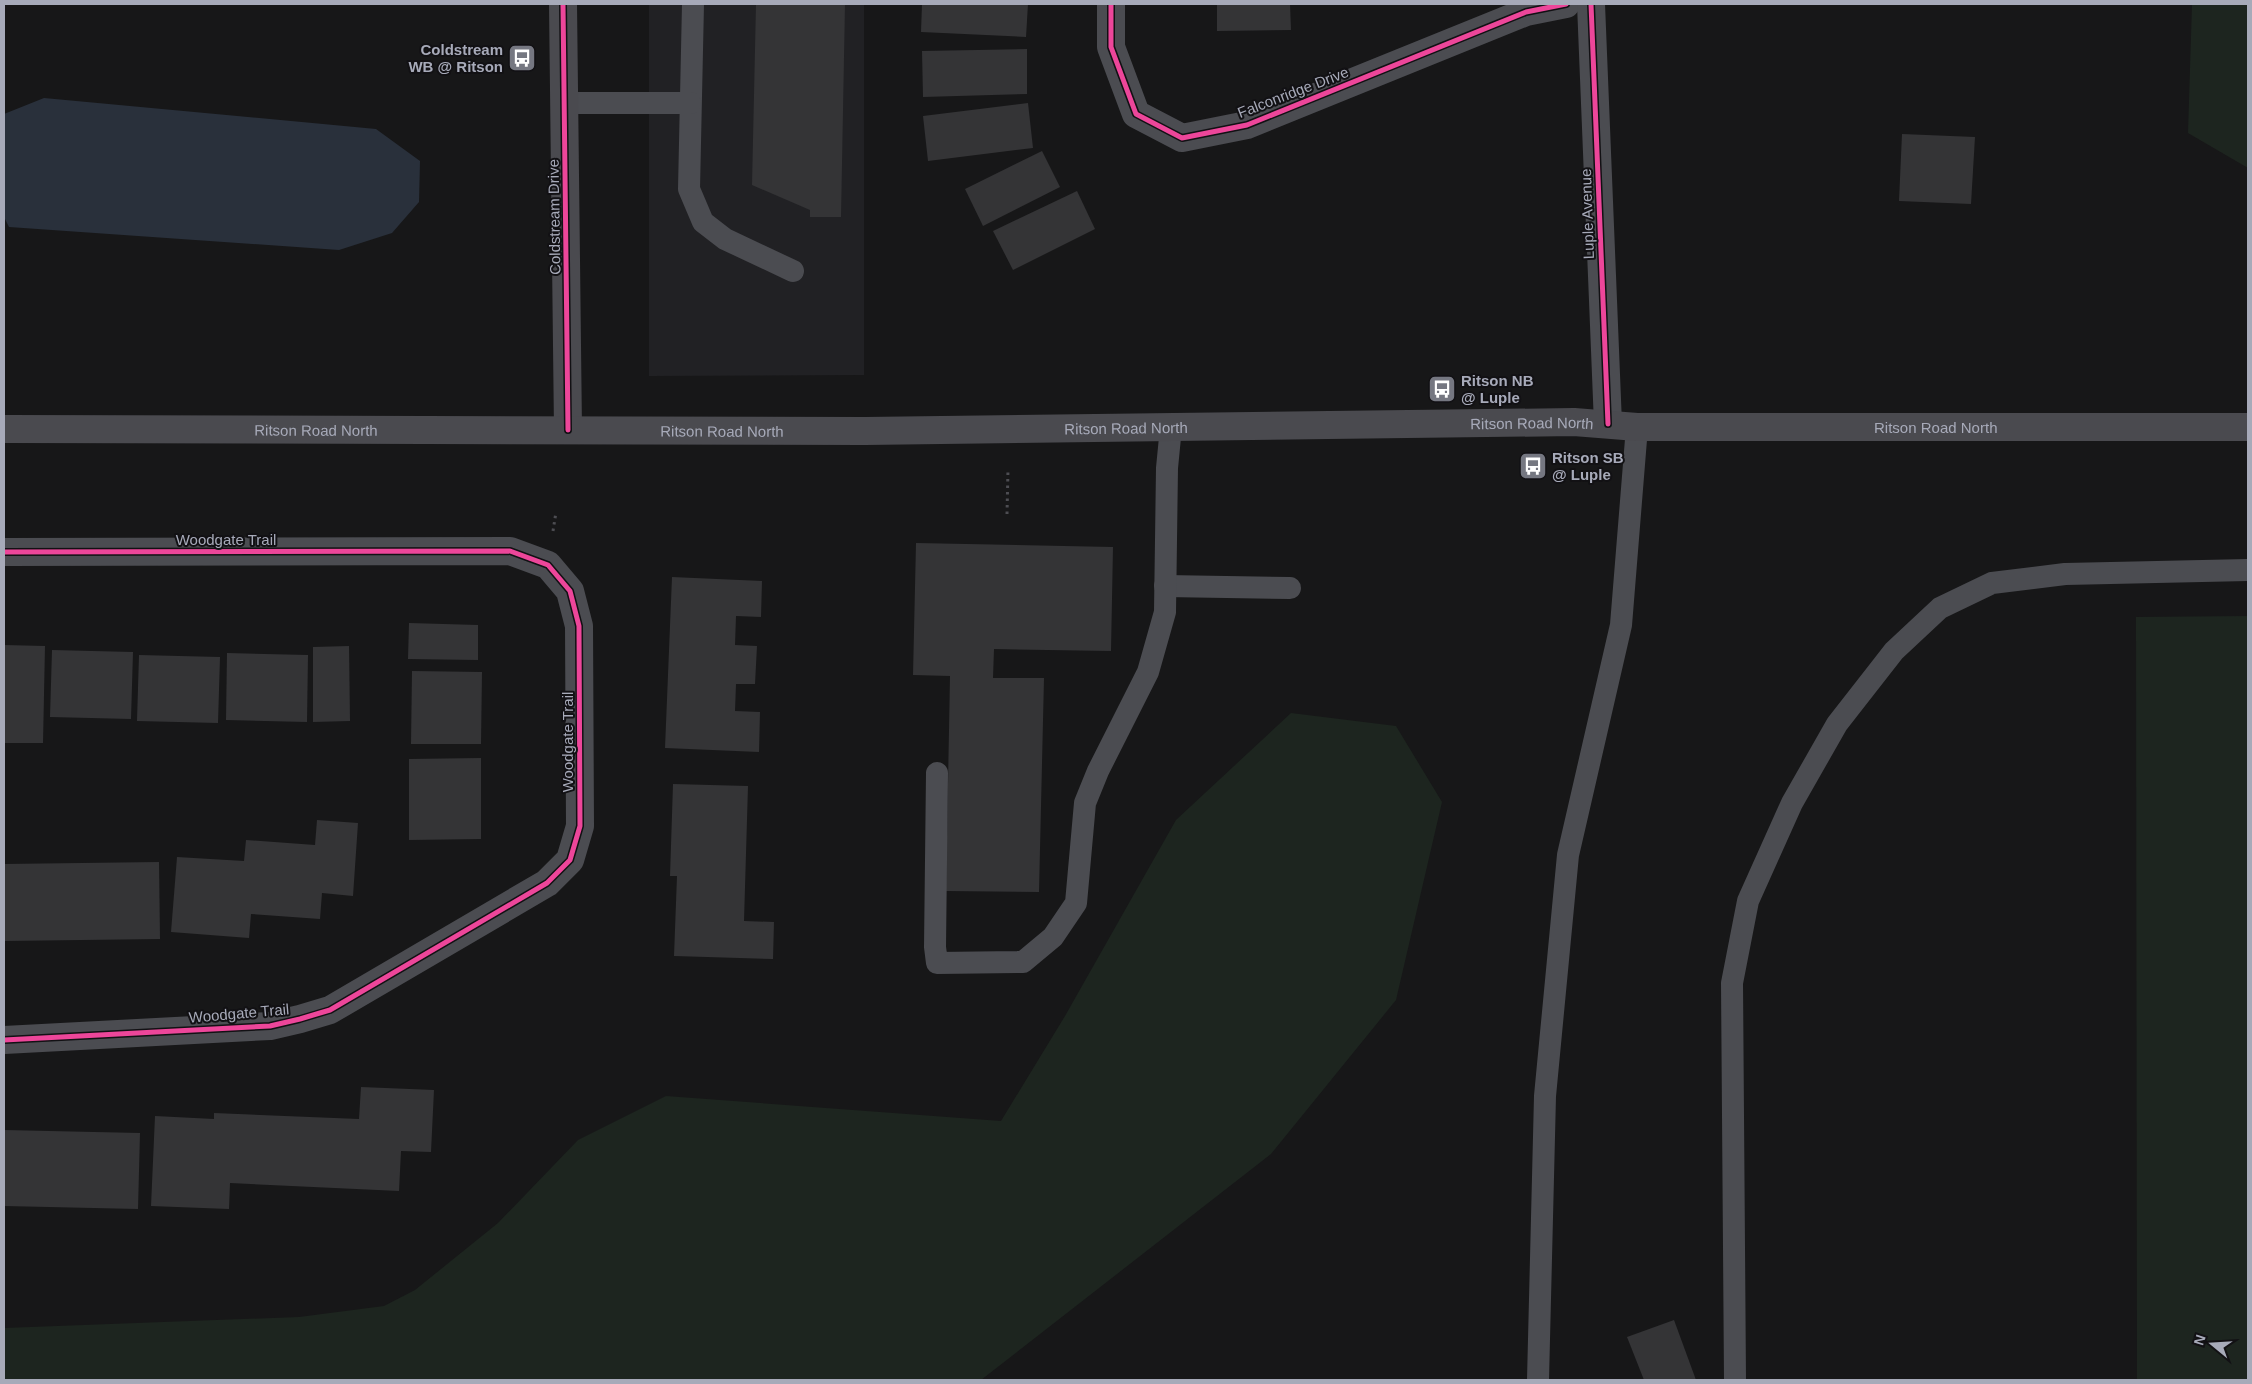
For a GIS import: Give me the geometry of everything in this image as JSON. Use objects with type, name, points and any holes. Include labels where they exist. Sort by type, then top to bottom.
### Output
[{"type":"main road","name":"Coldstream Drive","points":[[564,4],[568,430]]},
{"type":"main road","name":"Ritson Road North","points":[[4,430],[865,431],[1574,422],[1637,427],[2248,427]]},
{"type":"street","name":"Falconridge Drive","points":[[1111,4],[1111,47],[1136,114],[1182,138],[1247,125],[1526,12],[1566,4]]},
{"type":"street","name":"Luple Avenue","points":[[1591,4],[1608,424]]},
{"type":"street","name":"Woodgate Trail","points":[[4,552],[510,551],[548,565],[570,591],[578,626],[580,826],[570,860],[547,883],[330,1010],[270,1026],[4,1040]]},
{"type":"lane","points":[[693,4],[689,189],[703,222],[725,240],[793,271]]},
{"type":"lane","points":[[564,103],[690,103]]},
{"type":"lane","points":[[937,773],[935,947],[937,962],[1023,962],[1053,937],[1076,903],[1085,803],[1098,771],[1148,672],[1165,612],[1167,468],[1170,427]]},
{"type":"lane","points":[[1538,1380],[1545,1096],[1568,855],[1621,625],[1637,427]]},
{"type":"lane","points":[[1735,1380],[1732,983],[1748,901],[1792,803],[1837,724],[1894,651],[1940,608],[1992,583],[2065,574],[2248,570]]},
{"type":"lane","points":[[1165,586],[1290,588]]},
{"type":"path","points":[[1008,469],[1008,514]]},
{"type":"shaded area","points":[[649,4],[864,4],[864,375],[649,376]]},
{"type":"shaded area","points":[[2192,4],[2248,4],[2248,168],[2188,133]]},
{"type":"shaded area","points":[[44,98],[376,129],[420,161],[419,202],[392,233],[339,250],[9,227],[4,217],[4,114]]},
{"type":"shaded area","points":[[2248,616],[2248,1380],[2137,1380],[2136,617]]},
{"type":"shaded area","points":[[1291,713],[1396,726],[1442,802],[1396,1000],[1271,1154],[981,1380],[4,1380],[4,1328],[299,1317],[384,1306],[415,1290],[498,1223],[578,1140],[666,1096],[1001,1121],[1065,1016],[1176,820]]},
{"type":"building","points":[[756,4],[845,4],[841,217],[810,217],[810,210],[752,185]]},
{"type":"building","points":[[922,4],[1028,4],[1026,37],[921,32]]},
{"type":"building","points":[[1217,4],[1290,4],[1291,30],[1217,31]]},
{"type":"building","points":[[1027,49],[1027,94],[923,97],[922,51]]},
{"type":"building","points":[[1028,103],[1033,148],[928,161],[923,116]]},
{"type":"building","points":[[1902,134],[1975,137],[1971,204],[1899,201]]},
{"type":"building","points":[[1042,151],[1060,187],[983,226],[965,189]]},
{"type":"building","points":[[1077,191],[1095,229],[1013,270],[993,231]]},
{"type":"building","points":[[916,543],[1113,547],[1111,651],[994,649],[993,678],[1044,678],[1039,892],[946,891],[950,676],[913,675]]},
{"type":"building","points":[[672,577],[762,581],[761,617],[736,616],[735,645],[757,646],[755,684],[736,684],[735,711],[760,712],[759,752],[665,748]]},
{"type":"building","points":[[409,623],[478,625],[478,660],[408,659]]},
{"type":"building","points":[[4,645],[45,646],[43,743],[4,743]]},
{"type":"building","points":[[349,646],[350,721],[313,722],[313,647]]},
{"type":"building","points":[[52,650],[133,652],[131,719],[50,717]]},
{"type":"building","points":[[227,653],[308,655],[307,722],[226,720]]},
{"type":"building","points":[[139,655],[220,657],[218,723],[137,721]]},
{"type":"building","points":[[412,671],[482,672],[481,744],[411,744]]},
{"type":"building","points":[[481,758],[481,839],[409,840],[409,759]]},
{"type":"building","points":[[673,784],[748,786],[744,921],[774,922],[773,959],[674,956],[677,876],[670,876]]},
{"type":"building","points":[[317,820],[358,823],[353,896],[322,893],[320,919],[251,914],[249,938],[171,932],[177,857],[244,861],[246,840],[315,845]]},
{"type":"building","points":[[159,862],[160,939],[4,941],[4,864]]},
{"type":"building","points":[[361,1087],[434,1090],[431,1152],[401,1151],[399,1191],[230,1183],[229,1209],[151,1206],[155,1116],[214,1119],[214,1113],[359,1119]]},
{"type":"building","points":[[4,1130],[140,1133],[138,1209],[4,1206]]},
{"type":"building","points":[[1674,1320],[1696,1380],[1644,1380],[1627,1337]]},
{"type":"cycle path","points":[[563,4],[568,430]]},
{"type":"cycle path","points":[[1111,4],[1111,47],[1136,114],[1182,138],[1247,125],[1526,12],[1566,4]]},
{"type":"cycle path","points":[[1591,4],[1608,424]]},
{"type":"cycle path","points":[[4,552],[510,551],[548,565],[570,591],[579,626],[580,826],[570,860],[547,883],[330,1010],[270,1026],[4,1040]]},
{"type":"place","name":"Coldstream WB @ Ritson","points":[[522,58]]},
{"type":"place","name":"Ritson NB @ Luple","points":[[1442,389]]},
{"type":"place","name":"Ritson SB @ Luple","points":[[1533,466]]}]
